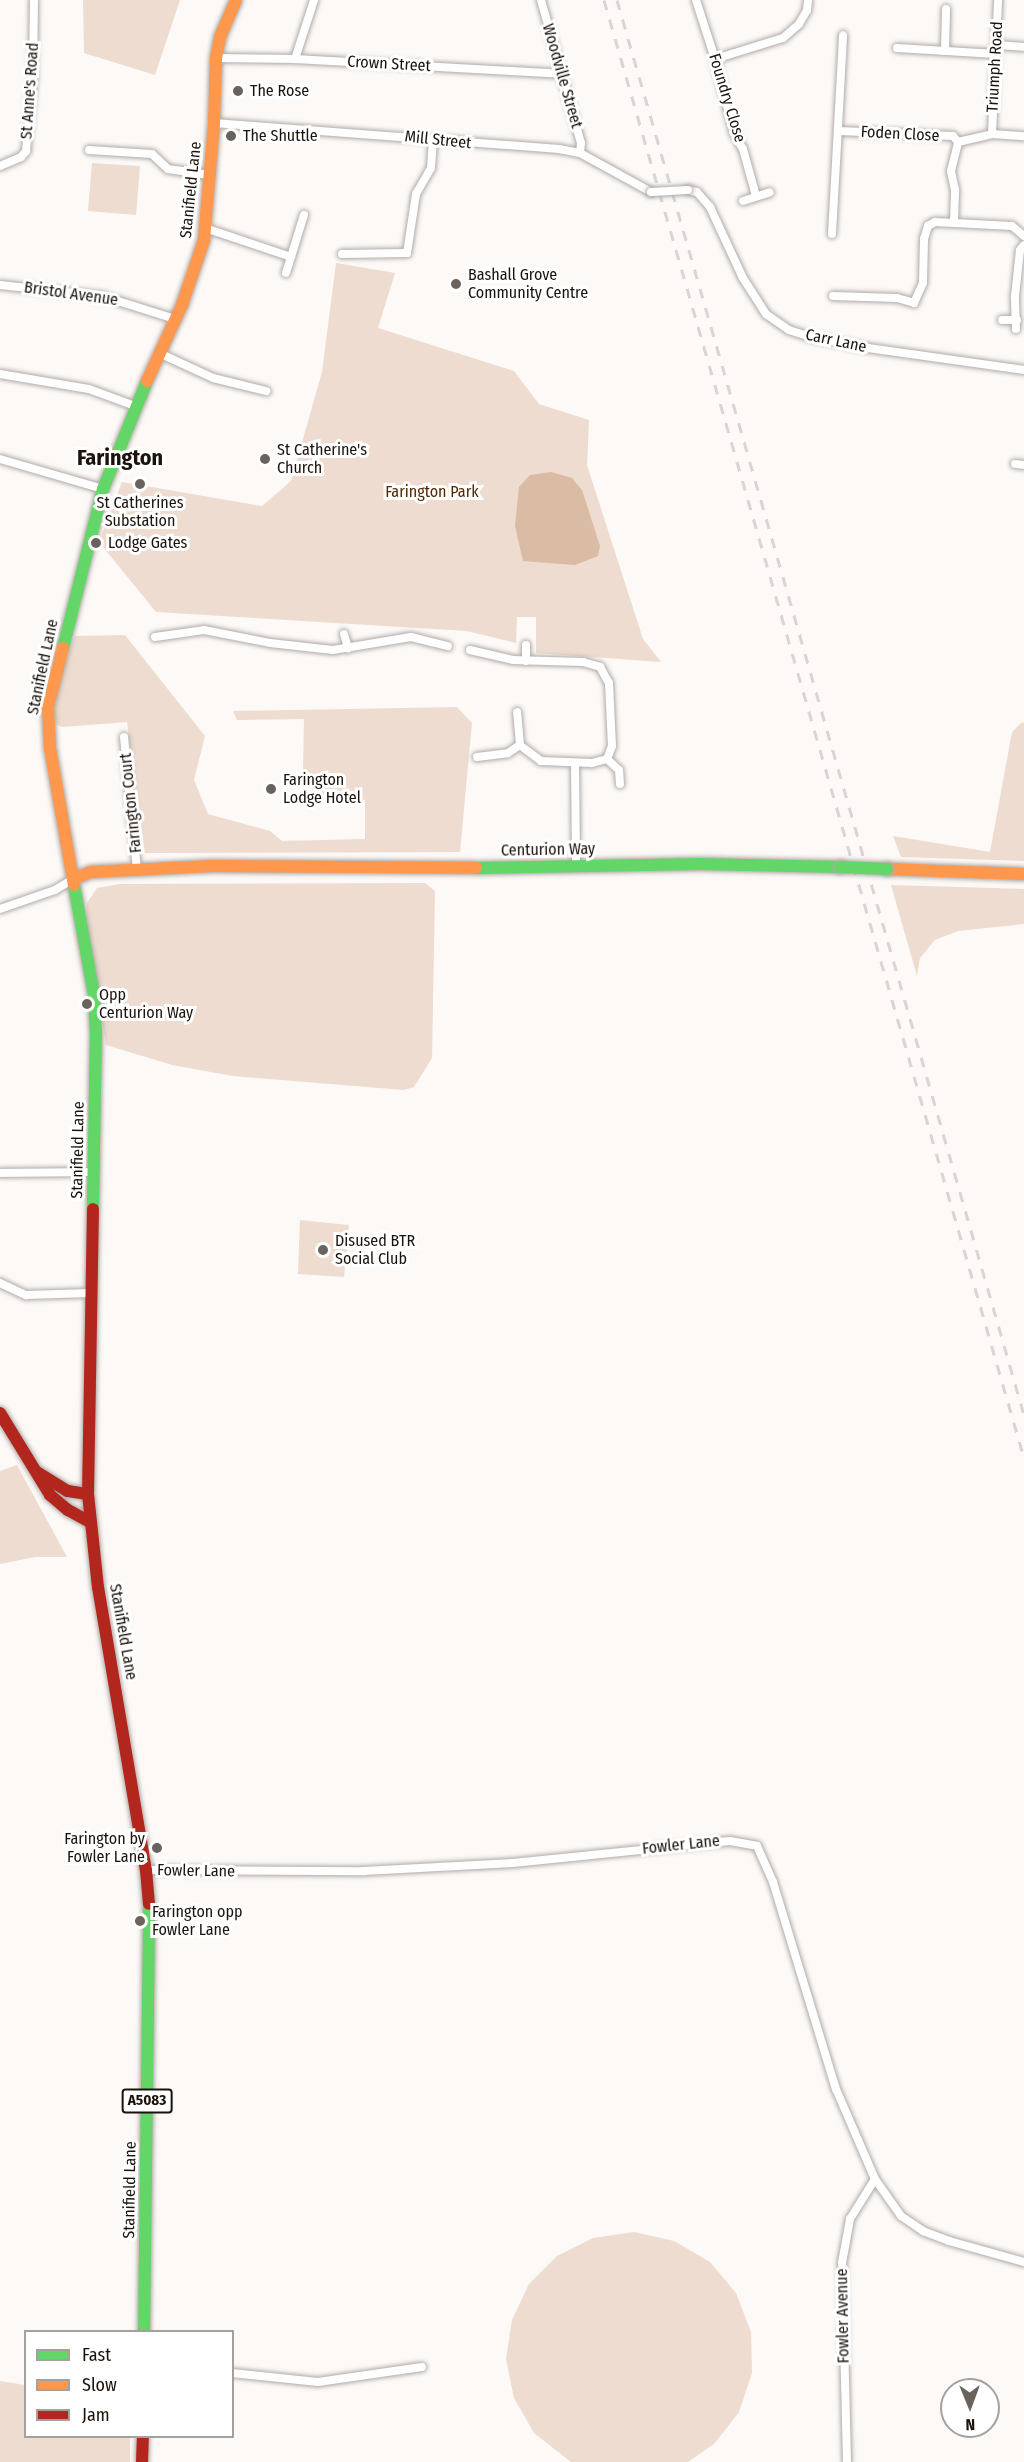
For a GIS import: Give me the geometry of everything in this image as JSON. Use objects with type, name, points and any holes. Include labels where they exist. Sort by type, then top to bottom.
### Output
[{"type":"main road","name":"Stanifield Lane","points":[[144,2330],[150,1914],[146,1870],[98,1587],[90,1522],[88,1494],[96,1033],[94,995],[50,748],[48,707],[103,489],[135,405],[175,319],[198,259],[205,228],[210,175],[216,58],[220,37],[236,0]]},
{"type":"main road","name":"Centurion Way","points":[[73,879],[91,872],[137,869],[700,864],[1024,874]]},
{"type":"main road","points":[[0,1413],[50,1495],[90,1522]]},
{"type":"main road","points":[[37,1472],[68,1491],[88,1494]]},
{"type":"main road","points":[[142,2462],[143,2438]]},
{"type":"street","name":"St Anne's Road","points":[[0,166],[12,162],[26,151],[33,78],[34,0]]},
{"type":"street","points":[[295,59],[314,0]]},
{"type":"street","name":"Woodville Street","points":[[541,0],[581,143],[580,153]]},
{"type":"street","name":"Foundry Close","points":[[696,0],[715,59],[734,133],[743,149],[756,196]]},
{"type":"street","points":[[715,59],[783,38],[799,24],[807,10],[808,0]]},
{"type":"street","name":"Triumph Road","points":[[992,134],[998,0]]},
{"type":"street","points":[[945,51],[946,9]]},
{"type":"street","name":"Foden Close","points":[[831,234],[843,35]]},
{"type":"street","points":[[897,48],[945,51],[1024,47]]},
{"type":"street","name":"Crown Street","points":[[216,58],[295,59],[561,74]]},
{"type":"street","name":"Mill Street","points":[[214,123],[432,139],[490,146],[559,149],[580,153],[651,192]]},
{"type":"street","name":"Foden Close","points":[[839,131],[953,136],[958,142]]},
{"type":"street","points":[[954,222],[956,190],[951,171],[958,142],[992,134],[1024,136]]},
{"type":"street","points":[[342,254],[407,253],[416,194],[430,168],[432,139]]},
{"type":"street","points":[[88,150],[152,154],[168,169],[210,175]]},
{"type":"street","name":"Carr Lane","points":[[651,192],[688,190],[697,192],[710,207],[743,278],[761,307],[766,314],[789,330],[810,337],[868,348],[1024,370]]},
{"type":"street","points":[[743,201],[771,192]]},
{"type":"street","points":[[286,273],[304,214]]},
{"type":"street","points":[[833,296],[897,298],[914,303],[923,283],[926,230],[935,222],[1012,226],[1024,236]]},
{"type":"street","points":[[205,228],[291,257]]},
{"type":"street","points":[[1002,320],[1016,325],[1020,250],[1024,245]]},
{"type":"street","name":"Bristol Avenue","points":[[0,285],[102,296],[175,319]]},
{"type":"street","points":[[159,353],[213,378],[266,391]]},
{"type":"street","points":[[0,374],[89,389],[135,405]]},
{"type":"street","points":[[0,459],[103,489]]},
{"type":"street","points":[[155,637],[204,630],[280,644],[333,650],[411,637],[448,646]]},
{"type":"street","points":[[344,634],[348,648]]},
{"type":"street","points":[[526,645],[526,661]]},
{"type":"street","points":[[470,650],[526,661],[583,662],[600,667],[609,682],[612,746],[607,759]]},
{"type":"street","points":[[517,712],[520,745],[541,761],[575,764],[607,759]]},
{"type":"street","name":"Farington Court","points":[[124,737],[137,869]]},
{"type":"street","points":[[477,757],[508,753],[520,745]]},
{"type":"street","points":[[607,759],[619,770],[620,784]]},
{"type":"street","points":[[575,764],[576,866]]},
{"type":"street","points":[[0,909],[55,890],[73,879]]},
{"type":"street","points":[[0,1173],[94,1172]]},
{"type":"street","points":[[0,1283],[26,1295],[91,1293]]},
{"type":"street","name":"Fowler Lane","points":[[146,1870],[364,1871],[513,1863],[730,1841],[757,1846],[773,1882],[836,2089],[875,2179],[902,2216],[923,2231],[1024,2262]]},
{"type":"street","name":"Fowler Avenue","points":[[847,2462],[842,2263],[850,2219],[875,2179]]},
{"type":"street","points":[[234,2373],[318,2382],[422,2367]]},
{"type":"green space","points":[[83,0],[180,0],[155,75],[84,53]]},
{"type":"green space","points":[[92,163],[140,166],[136,215],[88,211]]},
{"type":"green space","name":"Farington Park","points":[[336,263],[395,273],[378,328],[514,371],[539,404],[589,420],[587,465],[643,639],[661,662],[536,653],[536,617],[517,617],[516,643],[467,631],[156,612],[99,542],[122,482],[262,506],[291,481],[322,372]]},
{"type":"green space","points":[[125,635],[205,736],[194,780],[208,814],[270,831],[282,841],[365,839],[365,800],[313,801],[312,778],[303,772],[304,719],[237,720],[233,711],[457,707],[472,723],[460,852],[145,853],[127,722],[62,727],[51,722],[62,673],[75,636]]},
{"type":"green space","points":[[1022,722],[1024,723],[1024,861],[901,857],[893,836],[990,852],[1012,732]]},
{"type":"green space","points":[[425,883],[435,891],[432,1058],[414,1087],[404,1090],[233,1076],[172,1065],[106,1045],[86,914],[87,903],[97,888],[120,884]]},
{"type":"green space","points":[[891,885],[1024,889],[1024,924],[958,931],[935,940],[920,958],[917,976]]},
{"type":"green space","name":"Disused BTR Social Club","points":[[300,1220],[349,1225],[344,1277],[298,1274]]},
{"type":"green space","points":[[17,1465],[67,1557],[35,1557],[0,1564],[0,1471]]},
{"type":"green space","points":[[634,2232],[674,2241],[710,2262],[736,2293],[751,2332],[752,2373],[739,2412],[714,2444],[688,2462],[571,2462],[534,2433],[514,2398],[506,2359],[512,2320],[529,2284],[557,2256],[593,2238]]},
{"type":"green space","points":[[0,2381],[24,2385],[24,2438],[130,2438],[130,2462],[0,2462]]},
{"type":"shaded area","points":[[551,472],[572,478],[582,490],[600,546],[598,556],[575,565],[523,561],[515,526],[519,487],[530,475]]},
{"type":"railway","points":[[604,0],[1024,1458]]},
{"type":"railway","points":[[617,0],[1024,1415]]},
{"type":"traffic: fast","points":[[63,648],[103,489],[147,381]]},
{"type":"traffic: fast","points":[[476,868],[700,864],[841,867]]},
{"type":"traffic: fast","points":[[841,867],[887,869]]},
{"type":"traffic: fast","points":[[74,885],[94,995],[96,1033],[93,1209]]},
{"type":"traffic: fast","points":[[144,2330],[149,1904]]},
{"type":"traffic: slow","points":[[147,381],[182,305],[204,240],[214,123],[216,58],[220,37],[236,0]]},
{"type":"traffic: slow","points":[[63,648],[48,707],[50,748],[74,885]]},
{"type":"traffic: slow","points":[[73,879],[91,872],[212,866],[476,868]]},
{"type":"traffic: slow","points":[[887,869],[1024,874]]},
{"type":"traffic: jam","points":[[88,1494],[93,1209]]},
{"type":"traffic: jam","points":[[0,1413],[50,1495],[68,1510],[90,1522]]},
{"type":"traffic: jam","points":[[37,1472],[68,1491],[88,1494],[98,1587],[146,1870],[149,1904]]},
{"type":"traffic: jam","points":[[142,2462],[143,2438]]},
{"type":"place","name":"The Rose","points":[[238,91]]},
{"type":"place","name":"The Shuttle","points":[[231,136]]},
{"type":"place","name":"Bashall Grove Community Centre","points":[[456,284]]},
{"type":"place","name":"St Catherine's Church","points":[[265,459]]},
{"type":"place","name":"St Catherines Substation","points":[[140,484]]},
{"type":"place","name":"Lodge Gates","points":[[96,543]]},
{"type":"place","name":"Farington Lodge Hotel","points":[[271,789]]},
{"type":"place","name":"Opp Centurion Way","points":[[87,1004]]},
{"type":"place","name":"Disused BTR Social Club","points":[[323,1250]]},
{"type":"place","name":"Farington by Fowler Lane","points":[[157,1848]]},
{"type":"place","name":"Farington opp Fowler Lane","points":[[140,1921]]},
{"type":"district","name":"Farington","points":[[120,458]]}]
